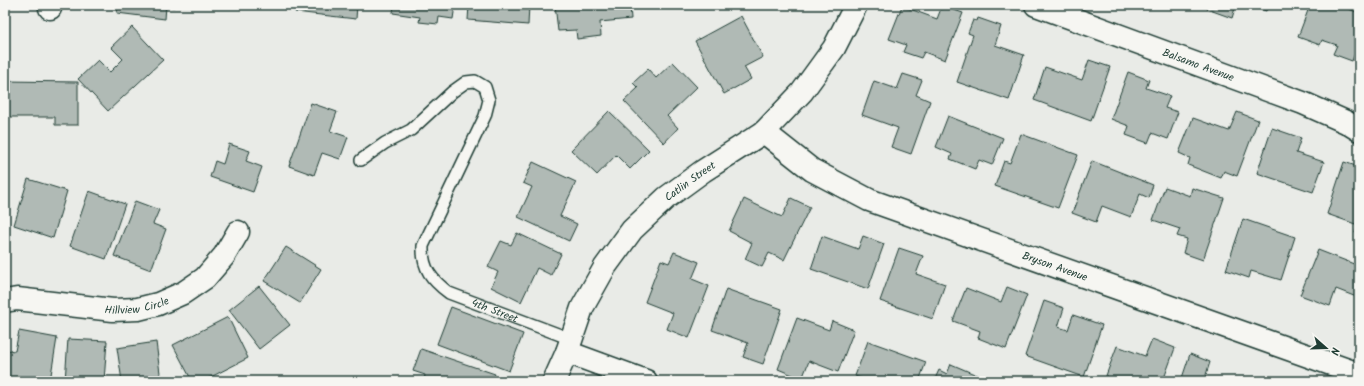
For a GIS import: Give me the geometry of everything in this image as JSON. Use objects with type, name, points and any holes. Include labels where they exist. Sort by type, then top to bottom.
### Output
[{"type":"street","name":"Catlin Street","points":[[554,381],[569,346],[582,308],[605,267],[632,230],[666,198],[703,171],[764,132],[807,86],[834,48],[856,5]]},
{"type":"street","name":"Balsamo Avenue","points":[[1036,5],[1303,102],[1346,122],[1359,130]]},
{"type":"street","name":"Bryson Avenue","points":[[764,132],[812,170],[869,200],[1359,374]]},
{"type":"street","name":"Hillview Circle","points":[[5,301],[17,299],[114,310],[138,309],[158,304],[183,294],[205,278],[224,256],[238,232]]},
{"type":"street","name":"4th Street","points":[[569,346],[646,381]]},
{"type":"lane","name":"4th Street","points":[[361,160],[385,144],[411,130],[452,92],[466,82],[475,81],[485,87],[489,100],[485,116],[423,246],[422,256],[426,270],[449,293],[569,346]]},
{"type":"building","points":[[118,5],[174,5],[174,7],[166,6],[165,19],[117,13]]},
{"type":"building","points":[[296,5],[357,5],[356,19],[295,12]]},
{"type":"building","points":[[394,5],[455,5],[453,19],[439,17],[438,24],[419,22],[420,17],[393,13]]},
{"type":"building","points":[[469,5],[529,5],[528,25],[468,20]]},
{"type":"building","points":[[555,5],[630,5],[631,19],[600,22],[601,36],[577,39],[576,30],[558,31]]},
{"type":"building","points":[[1208,5],[1236,5],[1232,18],[1207,9]]},
{"type":"building","points":[[1249,5],[1268,5],[1266,11]]},
{"type":"building","points":[[1310,5],[1339,5],[1359,13],[1359,43],[1352,61],[1333,54],[1337,45],[1322,40],[1320,45],[1298,37]]},
{"type":"building","points":[[902,6],[937,19],[942,6],[963,13],[945,60],[924,52],[921,58],[903,52],[906,45],[889,39]]},
{"type":"building","points":[[741,16],[763,57],[744,67],[751,79],[724,94],[695,41]]},
{"type":"building","points":[[978,18],[1001,26],[995,45],[1024,55],[1009,100],[957,82],[973,35],[968,33],[973,20],[977,21]]},
{"type":"building","points":[[132,27],[163,60],[108,111],[78,79],[98,60],[110,72],[123,59],[111,47]]},
{"type":"building","points":[[1089,60],[1110,67],[1091,121],[1034,100],[1045,67],[1082,80]]},
{"type":"building","points":[[673,62],[697,87],[667,116],[678,128],[664,143],[624,101],[638,88],[633,83],[648,69],[656,78]]},
{"type":"building","points":[[1128,72],[1149,80],[1146,88],[1170,96],[1165,108],[1178,112],[1168,139],[1152,133],[1148,143],[1126,135],[1129,126],[1111,119]]},
{"type":"building","points":[[903,74],[922,80],[916,95],[930,101],[911,154],[891,147],[898,128],[862,115],[874,81],[897,89]]},
{"type":"building","points":[[5,81],[78,82],[78,125],[55,125],[55,117],[5,117]]},
{"type":"building","points":[[311,103],[337,112],[330,131],[348,137],[340,159],[322,153],[314,175],[289,166]]},
{"type":"building","points":[[609,111],[649,150],[630,169],[616,155],[597,175],[571,150]]},
{"type":"building","points":[[1237,112],[1258,120],[1237,176],[1224,171],[1221,178],[1188,165],[1190,158],[1179,153],[1193,118],[1229,131]]},
{"type":"building","points":[[948,116],[1003,138],[992,165],[979,160],[975,169],[950,159],[952,154],[936,147]]},
{"type":"building","points":[[1272,128],[1301,138],[1296,153],[1324,162],[1313,192],[1257,173]]},
{"type":"building","points":[[1021,134],[1078,155],[1058,208],[995,186],[1004,161],[1010,163]]},
{"type":"building","points":[[229,144],[250,151],[246,161],[262,167],[253,192],[210,177],[215,161],[223,164]]},
{"type":"building","points":[[1092,161],[1153,185],[1149,198],[1140,194],[1131,217],[1102,206],[1096,222],[1072,213]]},
{"type":"building","points":[[533,162],[576,182],[560,216],[577,224],[569,241],[518,217],[532,187],[523,183]]},
{"type":"building","points":[[1344,162],[1359,167],[1359,234],[1355,233],[1358,225],[1327,214]]},
{"type":"building","points":[[28,179],[67,191],[53,238],[14,225]]},
{"type":"building","points":[[1165,187],[1190,196],[1192,188],[1224,198],[1203,260],[1183,253],[1187,239],[1177,236],[1180,229],[1153,220]]},
{"type":"building","points":[[89,191],[125,204],[106,259],[70,246]]},
{"type":"building","points":[[791,198],[810,207],[784,260],[769,253],[762,267],[745,259],[752,243],[729,231],[744,199],[782,217]]},
{"type":"building","points":[[135,201],[159,210],[153,224],[166,229],[151,270],[114,256]]},
{"type":"building","points":[[1243,219],[1295,237],[1281,280],[1251,271],[1249,278],[1226,270]]},
{"type":"building","points":[[517,233],[561,254],[551,275],[537,268],[521,302],[491,287],[498,272],[488,267],[501,241],[511,245]]},
{"type":"building","points":[[822,236],[858,249],[863,236],[884,244],[868,289],[811,269]]},
{"type":"building","points":[[286,247],[321,269],[300,303],[264,281]]},
{"type":"building","points":[[899,248],[923,256],[916,274],[945,284],[933,319],[880,301]]},
{"type":"building","points":[[1318,250],[1359,266],[1359,298],[1336,289],[1330,306],[1300,295]]},
{"type":"building","points":[[674,252],[699,262],[692,279],[709,286],[689,338],[667,329],[673,313],[645,302],[661,260],[669,263]]},
{"type":"building","points":[[259,286],[290,325],[259,349],[229,310]]},
{"type":"building","points":[[1007,287],[1027,295],[1006,349],[978,338],[980,331],[953,321],[966,288],[1001,302]]},
{"type":"building","points":[[726,289],[782,309],[763,364],[743,357],[748,343],[712,330]]},
{"type":"building","points":[[1044,301],[1064,308],[1058,327],[1068,330],[1073,315],[1102,325],[1084,377],[1025,356]]},
{"type":"building","points":[[451,307],[523,334],[509,371],[437,344]]},
{"type":"building","points":[[228,317],[248,358],[203,381],[192,381],[173,345]]},
{"type":"building","points":[[797,318],[829,330],[832,321],[854,330],[838,372],[809,361],[802,379],[778,369]]},
{"type":"building","points":[[19,331],[57,338],[50,381],[5,381],[5,361],[7,350],[15,351]]},
{"type":"building","points":[[68,339],[107,341],[104,381],[65,381]]},
{"type":"building","points":[[1152,339],[1175,348],[1163,381],[1104,381],[1117,346],[1145,356]]},
{"type":"building","points":[[868,341],[926,362],[919,381],[869,381],[855,376]]},
{"type":"building","points":[[156,342],[161,381],[122,381],[117,348]]},
{"type":"building","points":[[421,349],[495,374],[492,381],[424,381],[425,375],[413,371]]},
{"type":"building","points":[[1190,354],[1210,362],[1204,381],[1181,381]]},
{"type":"building","points":[[951,364],[986,379],[985,381],[934,381],[939,370],[947,374]]}]
